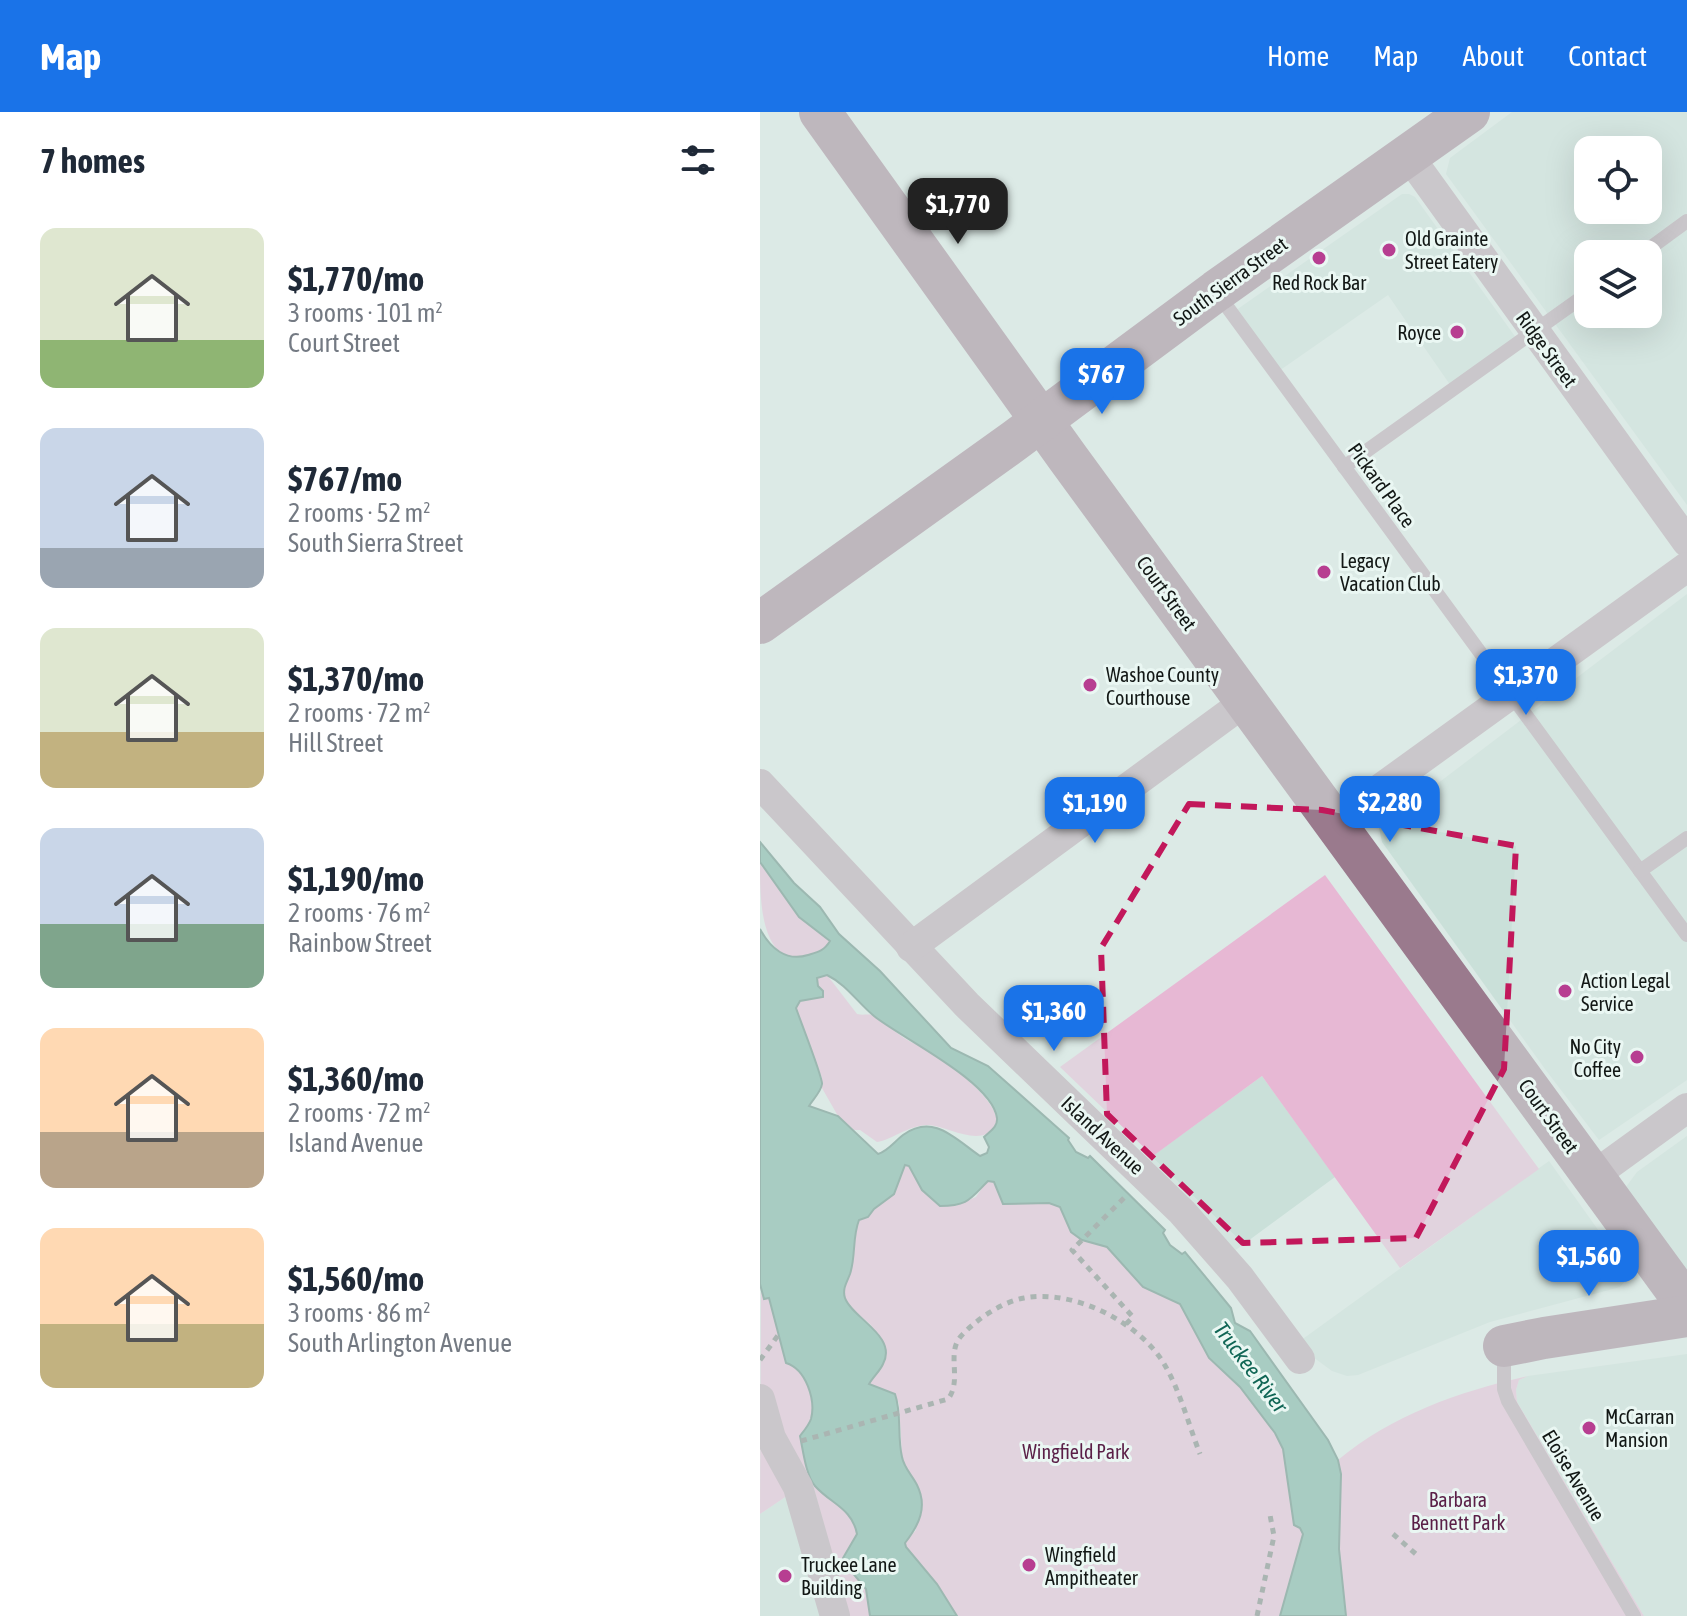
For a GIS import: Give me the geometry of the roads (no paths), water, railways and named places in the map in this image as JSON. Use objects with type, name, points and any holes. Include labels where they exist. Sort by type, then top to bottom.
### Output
[{"type":"street","name":"Court Street","points":[[820,112],[1687,1305]]},
{"type":"street","name":"South Sierra Street","points":[[760,623],[1216,291],[1469,112]]},
{"type":"street","name":"Ridge Street","points":[[1408,155],[1687,542]]},
{"type":"street","points":[[1334,822],[1687,567]]},
{"type":"street","points":[[911,947],[1246,701]]},
{"type":"street","name":"Island Avenue","points":[[760,784],[998,1037],[1182,1212],[1247,1287],[1300,1359]]},
{"type":"street","points":[[1593,1176],[1687,1108]]},
{"type":"street","points":[[1504,1346],[1687,1316]]},
{"type":"street","points":[[760,1399],[771,1438],[798,1487],[835,1616]]},
{"type":"lane","points":[[1661,240],[1687,221]]},
{"type":"lane","name":"Pickard Place","points":[[1216,291],[1687,935]]},
{"type":"lane","points":[[1344,467],[1574,303]]},
{"type":"lane","points":[[1640,871],[1687,838]]},
{"type":"lane","name":"Eloise Avenue","points":[[1504,1346],[1504,1389],[1508,1401],[1634,1616]]},
{"type":"water","name":"Truckee River","points":[[760,842],[794,883],[820,907],[839,934],[880,971],[951,1048],[988,1066],[1069,1138],[1076,1152],[1088,1158],[1090,1156],[1165,1230],[1163,1233],[1170,1245],[1182,1254],[1185,1252],[1231,1308],[1235,1323],[1250,1331],[1328,1440],[1338,1460],[1341,1474],[1339,1549],[1346,1616],[1280,1616],[1303,1534],[1294,1525],[1283,1449],[1275,1433],[1240,1387],[1209,1358],[1180,1304],[1143,1287],[1107,1247],[1082,1240],[1071,1232],[1060,1207],[1049,1203],[1003,1204],[994,1182],[988,1181],[968,1200],[957,1205],[940,1206],[922,1190],[909,1166],[905,1165],[894,1194],[868,1217],[859,1220],[844,1295],[884,1345],[886,1354],[883,1364],[869,1384],[895,1394],[902,1457],[922,1501],[920,1516],[905,1543],[906,1547],[937,1584],[957,1616],[870,1616],[866,1589],[843,1558],[857,1534],[851,1518],[815,1486],[809,1476],[800,1436],[811,1419],[811,1395],[804,1378],[786,1363],[769,1298],[764,1299],[760,1284],[760,929],[774,947],[793,957],[818,952],[830,941],[799,917],[760,862]],"holes":[[[827,975],[874,1016],[944,1061],[979,1090],[991,1104],[997,1118],[995,1126],[984,1137],[989,1147],[987,1153],[980,1156],[944,1131],[925,1127],[903,1135],[878,1154],[838,1116],[809,1106],[822,1084],[796,1008],[800,1001],[823,997],[817,978]]]},
{"type":"place","name":"Old Grainte Street Eatery","points":[[1389,250]]},
{"type":"place","name":"Red Rock Bar","points":[[1319,258]]},
{"type":"place","name":"Royce","points":[[1457,332]]},
{"type":"place","name":"Legacy Vacation Club","points":[[1324,572]]},
{"type":"place","name":"Washoe County Courthouse","points":[[1090,685]]},
{"type":"place","name":"Action Legal Service","points":[[1565,991]]},
{"type":"place","name":"No City Coffee","points":[[1637,1057]]},
{"type":"place","name":"McCarran Mansion","points":[[1589,1428]]},
{"type":"place","name":"Wingfield Ampitheater","points":[[1029,1565]]},
{"type":"place","name":"Truckee Lane Building","points":[[785,1576]]},
{"type":"park label","name":"Wingfield Park","points":[[1076,1451]]},
{"type":"park label","name":"Barbara Bennett Park","points":[[1458,1510]]}]
